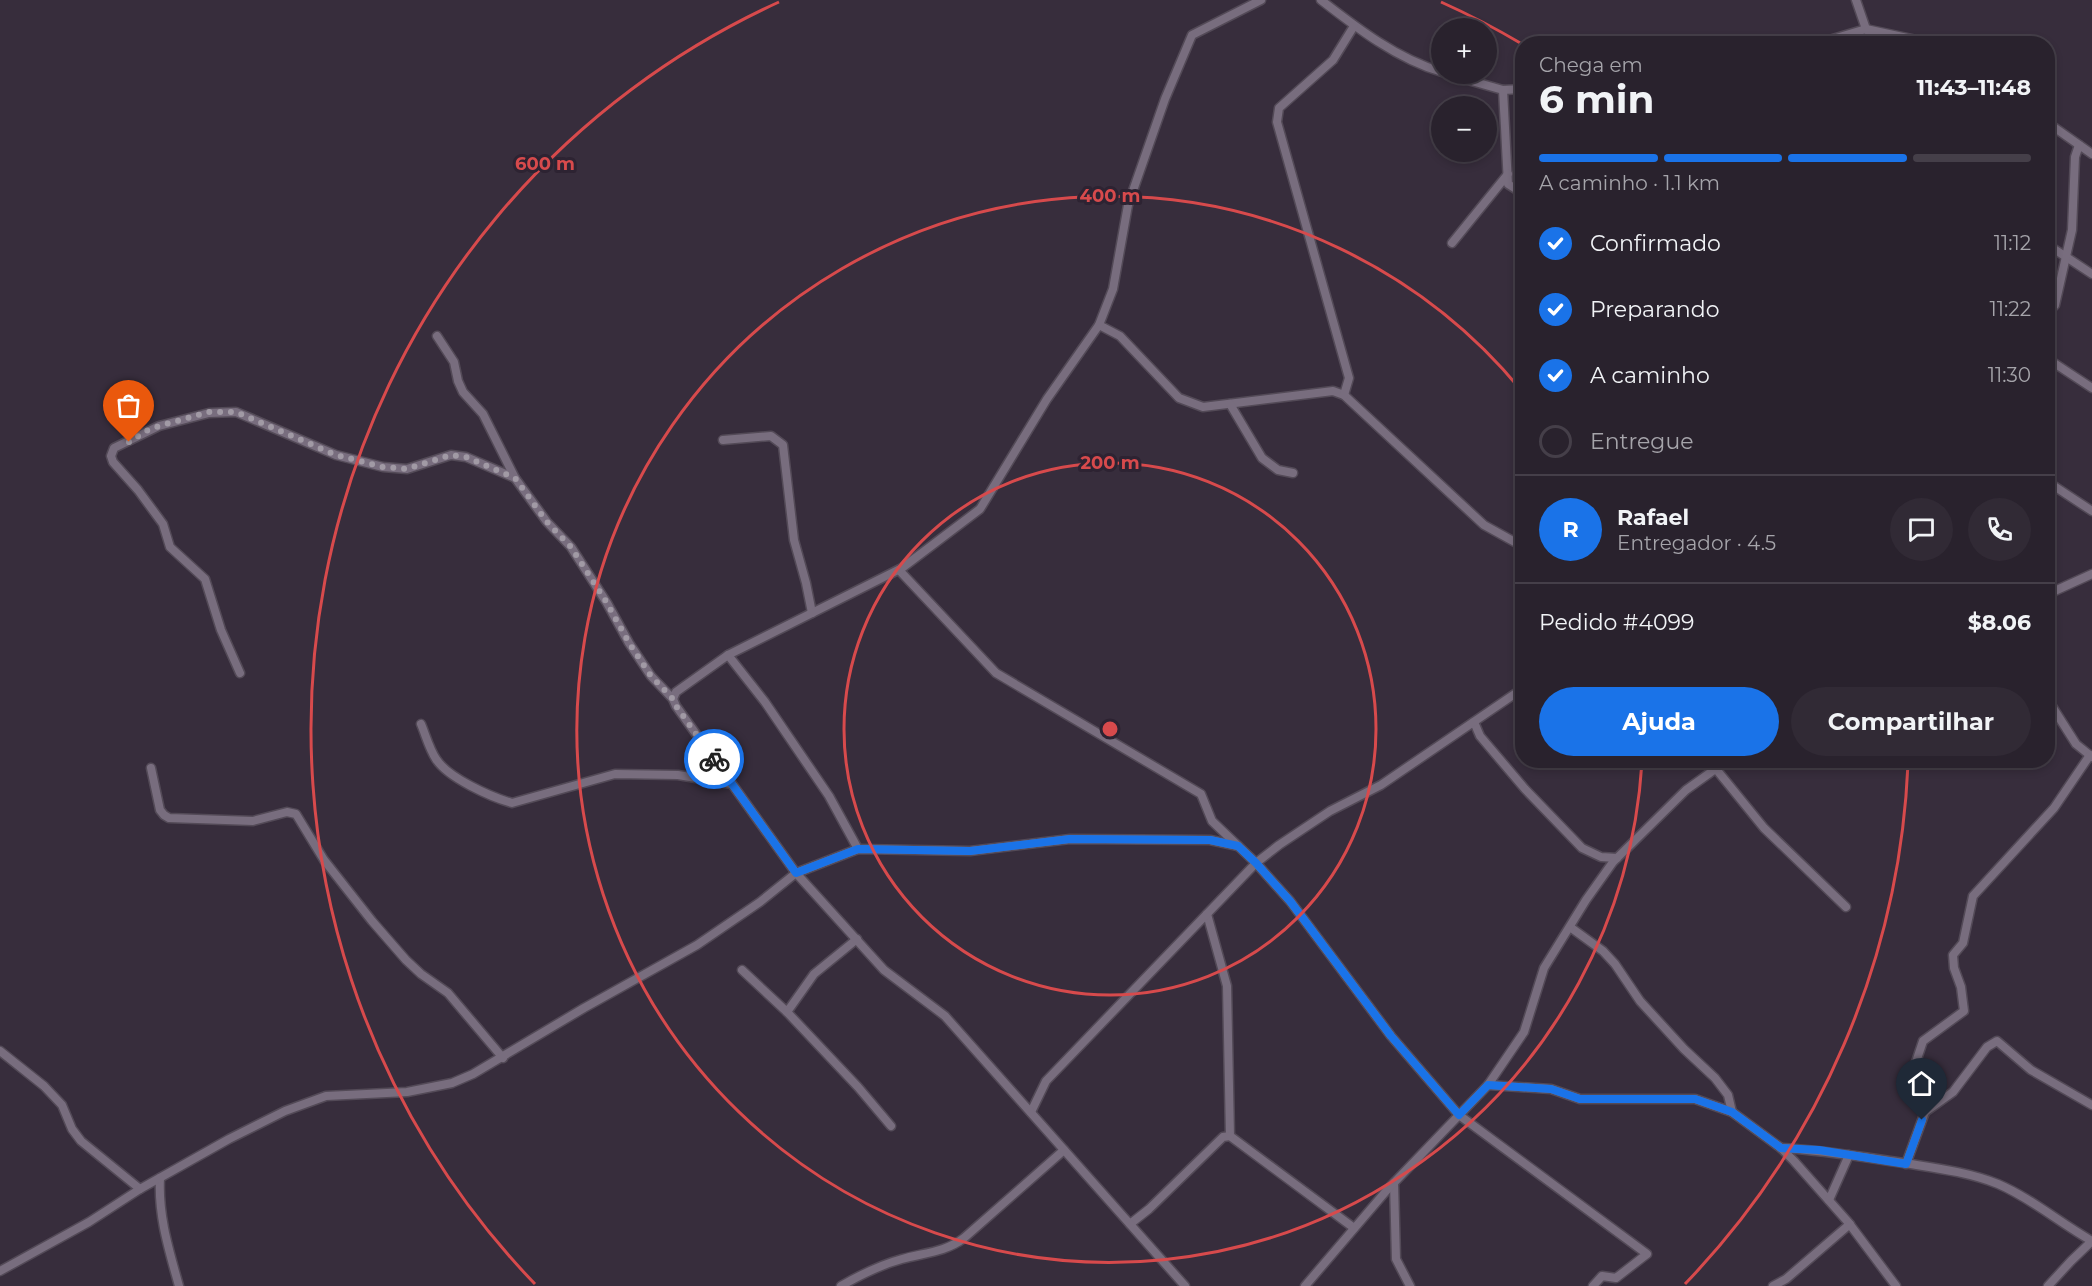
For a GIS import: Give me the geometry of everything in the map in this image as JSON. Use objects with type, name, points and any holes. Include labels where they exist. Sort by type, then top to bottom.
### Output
[{"type":"street","points":[[673,699],[676,692],[728,655],[899,570],[980,509],[1047,399],[1099,325],[1113,289],[1128,205],[1192,35],[1261,0]]},
{"type":"street","points":[[1321,0],[1354,26],[1421,66],[1431,69]]},
{"type":"street","points":[[1856,0],[1866,29],[1872,36]]},
{"type":"street","points":[[1344,395],[1349,378],[1276,122],[1279,108],[1333,60],[1354,26]]},
{"type":"street","points":[[1843,36],[1866,29],[1898,36]]},
{"type":"street","points":[[1482,84],[1503,90],[1515,89]]},
{"type":"street","points":[[1503,90],[1508,184],[1515,188]]},
{"type":"street","points":[[2055,128],[2092,154]]},
{"type":"street","points":[[2055,305],[2072,230],[2075,157],[2079,145]]},
{"type":"street","points":[[1452,243],[1508,174]]},
{"type":"street","points":[[2055,250],[2092,274]]},
{"type":"street","points":[[1099,325],[1120,336],[1179,398],[1203,407],[1333,391],[1344,395],[1484,525],[1515,542]]},
{"type":"street","points":[[437,336],[454,362],[463,392],[483,414],[515,478],[547,522],[571,547],[651,676],[673,699],[796,873],[884,970],[945,1016],[1185,1286]]},
{"type":"street","points":[[2055,364],[2092,388]]},
{"type":"street","points":[[1230,404],[1262,458],[1278,470],[1293,473]]},
{"type":"street","points":[[240,674],[221,630],[205,579],[170,547],[163,524],[138,490],[112,462],[111,456],[114,448],[159,426],[209,412],[236,412],[336,455],[383,467],[407,469],[451,455],[466,457],[515,478]]},
{"type":"street","points":[[723,440],[771,436],[783,445],[794,540],[807,583],[812,613]]},
{"type":"street","points":[[2055,487],[2092,512]]},
{"type":"street","points":[[899,570],[996,673],[1201,794],[1212,821],[1256,863],[1290,901],[1391,1036],[1459,1115],[1647,1254],[1616,1278],[1602,1276],[1593,1286]]},
{"type":"street","points":[[2055,591],[2092,574]]},
{"type":"street","points":[[728,655],[765,702],[830,796],[858,849]]},
{"type":"street","points":[[1031,1112],[1046,1081],[1256,863],[1329,811],[1381,784],[1515,694]]},
{"type":"street","points":[[1906,1164],[1925,1112],[1916,1062],[1923,1041],[1964,1011],[1953,955],[1963,943],[1973,896],[2054,808],[2091,756],[2076,744],[2055,711]]},
{"type":"street","points":[[1474,722],[1480,736],[1525,789],[1582,848],[1601,857],[1617,858]]},
{"type":"street","points":[[421,724],[437,760],[443,767],[496,798],[512,803],[615,774],[678,775],[732,784]]},
{"type":"street","points":[[151,768],[160,810],[164,816],[169,818],[252,821],[287,812],[296,814],[324,860],[372,921],[406,960],[448,993],[503,1058]]},
{"type":"street","points":[[1305,1286],[1394,1183],[1488,1085],[1524,1032],[1544,968],[1586,900],[1617,858],[1686,790],[1716,769],[1764,828],[1846,907]]},
{"type":"street","points":[[0,1271],[89,1222],[140,1189],[267,1119],[326,1096],[429,1089],[473,1074],[503,1058],[564,1019],[697,945],[760,902],[796,873],[858,849],[970,851],[1070,839],[1210,840],[1238,846]]},
{"type":"street","points":[[1207,914],[1227,986],[1230,1136]]},
{"type":"street","points":[[1570,927],[1603,951],[1615,964],[1640,1001],[1684,1049],[1715,1078],[1728,1095],[1732,1112]]},
{"type":"street","points":[[787,1012],[814,974],[857,939]]},
{"type":"street","points":[[742,970],[787,1012],[858,1087],[891,1126]]},
{"type":"street","points":[[1925,1112],[1953,1092],[1987,1047],[1997,1041],[2031,1070],[2092,1105]]},
{"type":"street","points":[[0,1051],[53,1094],[62,1105],[72,1129],[81,1141],[140,1189]]},
{"type":"street","points":[[1488,1085],[1551,1089],[1580,1099],[1695,1099],[1732,1112],[1781,1148],[1850,1224],[1896,1286]]},
{"type":"street","points":[[1130,1224],[1149,1209],[1223,1137],[1230,1136],[1354,1228]]},
{"type":"street","points":[[1781,1148],[1819,1150],[1954,1171],[2013,1191],[2092,1241],[2048,1286]]},
{"type":"street","points":[[841,1286],[900,1260],[945,1249],[958,1243],[1064,1150]]},
{"type":"street","points":[[1829,1200],[1849,1155]]},
{"type":"street","points":[[160,1178],[165,1235],[179,1286]]},
{"type":"street","points":[[1394,1183],[1396,1259],[1410,1286]]},
{"type":"street","points":[[1773,1286],[1786,1279],[1850,1224]]},
{"type":"way so far","points":[[129,442],[159,426],[209,412],[236,412],[336,455],[383,467],[407,469],[451,455],[486,464],[515,478],[547,522],[571,547],[651,676],[673,699],[714,759]]},
{"type":"route","points":[[714,759],[796,873],[858,849],[970,851],[1070,839],[1210,840],[1238,846],[1290,901],[1391,1036],[1459,1115],[1488,1085],[1551,1089],[1580,1099],[1695,1099],[1732,1112],[1781,1148],[1819,1150],[1906,1164],[1922,1120]]}]
